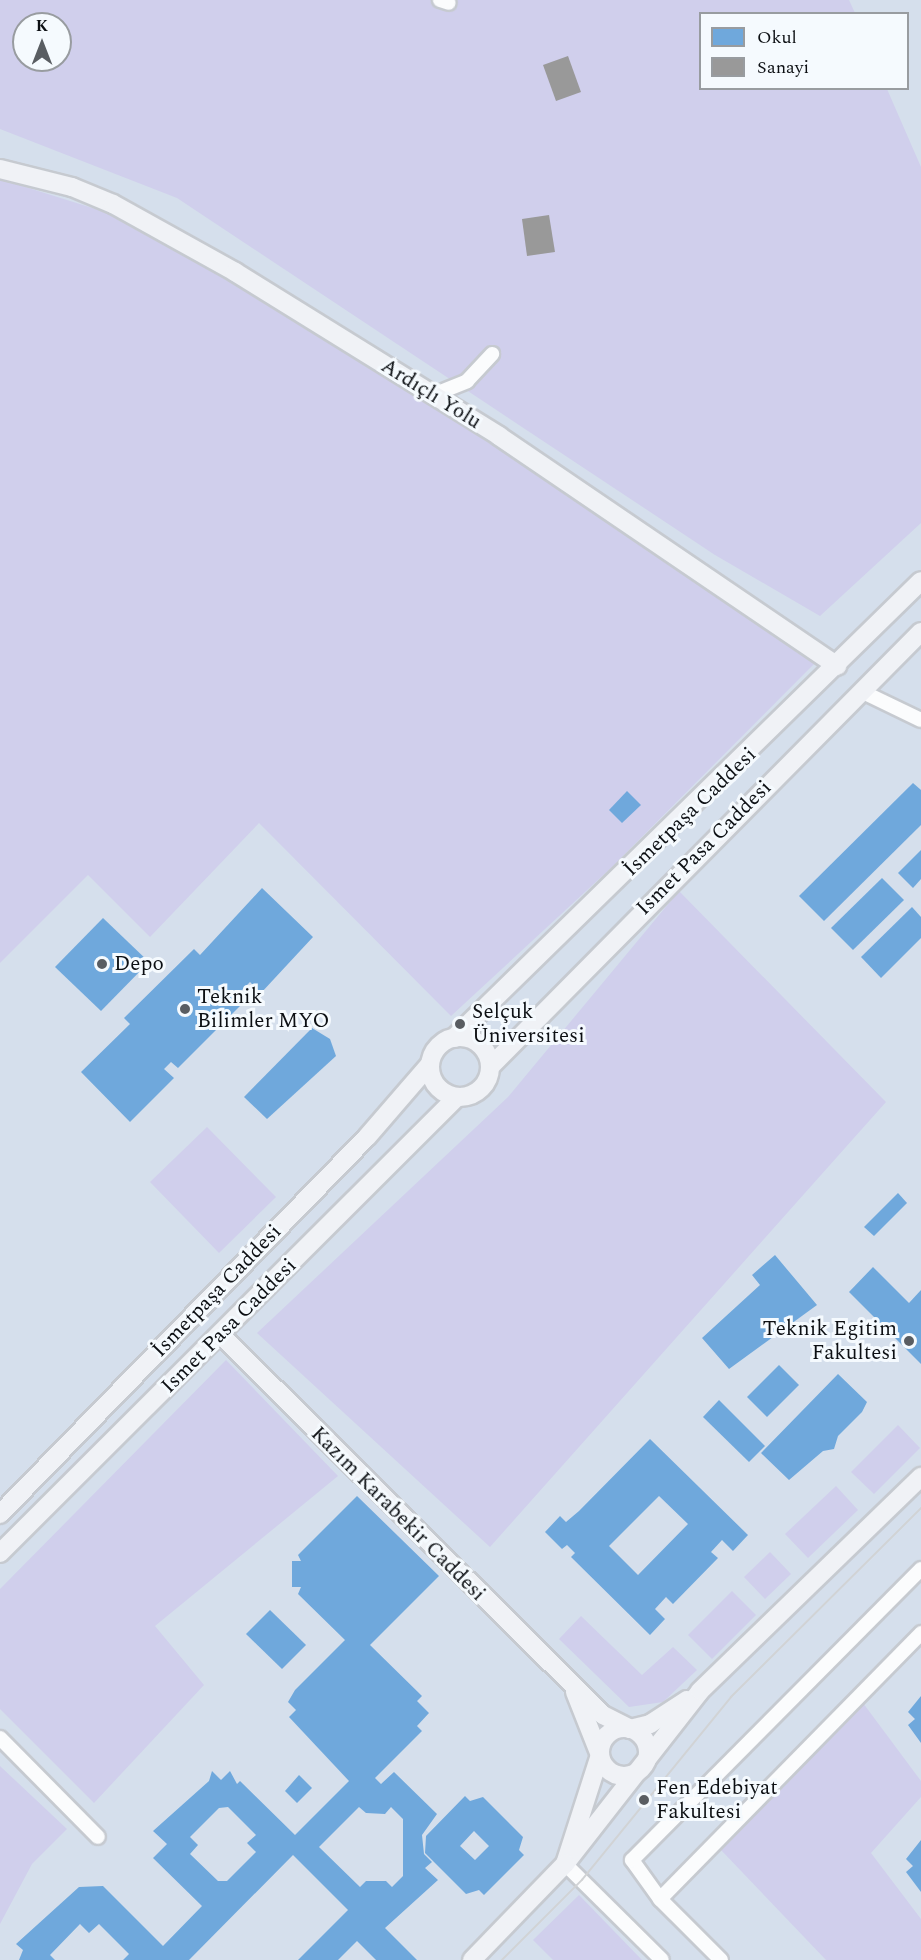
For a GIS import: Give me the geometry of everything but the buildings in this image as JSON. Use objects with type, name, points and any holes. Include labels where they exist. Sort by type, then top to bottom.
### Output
[{"type":"main road","name":"Ardıçlı Yolu","points":[[0,169],[72,187],[113,204],[235,272],[433,395],[837,666]]},
{"type":"main road","name":"İsmetpaşa Caddesi","points":[[454,1038],[837,666],[921,581]]},
{"type":"main road","name":"Ismet Pasa Caddesi","points":[[491,1066],[680,870],[864,692],[921,632]]},
{"type":"main road","points":[[454,1038],[474,1040],[491,1066],[484,1086],[456,1098],[434,1082],[430,1064],[440,1044],[454,1038]]},
{"type":"main road","name":"İsmetpaşa Caddesi","points":[[0,1514],[367,1137],[430,1064]]},
{"type":"main road","name":"Ismet Pasa Caddesi","points":[[0,1553],[456,1098]]},
{"type":"main road","name":"Kazım Karabekir Caddesi","points":[[221,1335],[575,1692]]},
{"type":"main road","points":[[472,1960],[565,1864],[700,1691],[921,1477]]},
{"type":"main road","points":[[565,1864],[608,1734],[650,1724],[700,1691]]},
{"type":"main road","points":[[575,1692],[630,1729],[647,1745],[642,1768]]},
{"type":"main road","points":[[575,1692],[606,1768],[620,1776],[642,1768]]},
{"type":"street","points":[[433,395],[467,381],[492,354]]},
{"type":"street","points":[[864,692],[921,720]]},
{"type":"street","points":[[721,1960],[660,1899],[632,1860],[921,1569]]},
{"type":"street","points":[[660,1899],[921,1633]]},
{"type":"street","points":[[0,1738],[98,1837]]},
{"type":"street","points":[[565,1864],[662,1960]]},
{"type":"shaded area","name":"Selçuk Üniversitesi","points":[[0,0],[921,0],[921,1960],[0,1960]]},
{"type":"shaded area","points":[[0,0],[849,0],[855,12],[699,12],[699,90],[887,90],[921,167],[921,523],[820,616],[715,555],[177,198],[0,129]]},
{"type":"shaded area","points":[[0,179],[102,211],[187,251],[489,438],[815,663],[612,867],[451,1016],[259,823],[150,937],[88,875],[0,963]]},
{"type":"shaded area","points":[[679,891],[886,1102],[490,1547],[257,1333],[508,1097]]},
{"type":"shaded area","points":[[207,1127],[276,1197],[219,1253],[150,1182]]},
{"type":"shaded area","points":[[226,1360],[338,1476],[155,1626],[204,1685],[94,1803],[0,1709],[0,1589]]},
{"type":"shaded area","points":[[898,1425],[920,1448],[874,1494],[851,1472]]},
{"type":"shaded area","points":[[836,1486],[858,1510],[808,1558],[785,1534]]},
{"type":"shaded area","points":[[770,1552],[791,1574],[765,1599],[744,1577]]},
{"type":"shaded area","points":[[732,1591],[756,1615],[712,1659],[688,1635]]},
{"type":"shaded area","points":[[581,1616],[642,1675],[673,1647],[697,1670],[663,1702],[629,1707],[559,1639]]},
{"type":"shaded area","points":[[863,1703],[921,1781],[921,1797],[871,1853],[921,1919],[921,1960],[826,1960],[721,1850]]},
{"type":"shaded area","points":[[0,1766],[67,1829],[32,1864],[0,1924]]},
{"type":"shaded area","points":[[579,1895],[642,1960],[553,1960],[533,1940]]},
{"type":"tram line","points":[[502,1960],[582,1880],[731,1697],[921,1508]]},
{"type":"place","name":"Depo","points":[[102,964]]},
{"type":"place","name":"Teknik Bilimler MYO","points":[[185,1009]]},
{"type":"place","name":"Selçuk Üniversitesi","points":[[460,1024]]},
{"type":"place","name":"Teknik Egitim Fakultesi","points":[[909,1341]]},
{"type":"place","name":"Fen Edebiyat Fakultesi","points":[[644,1800]]}]
